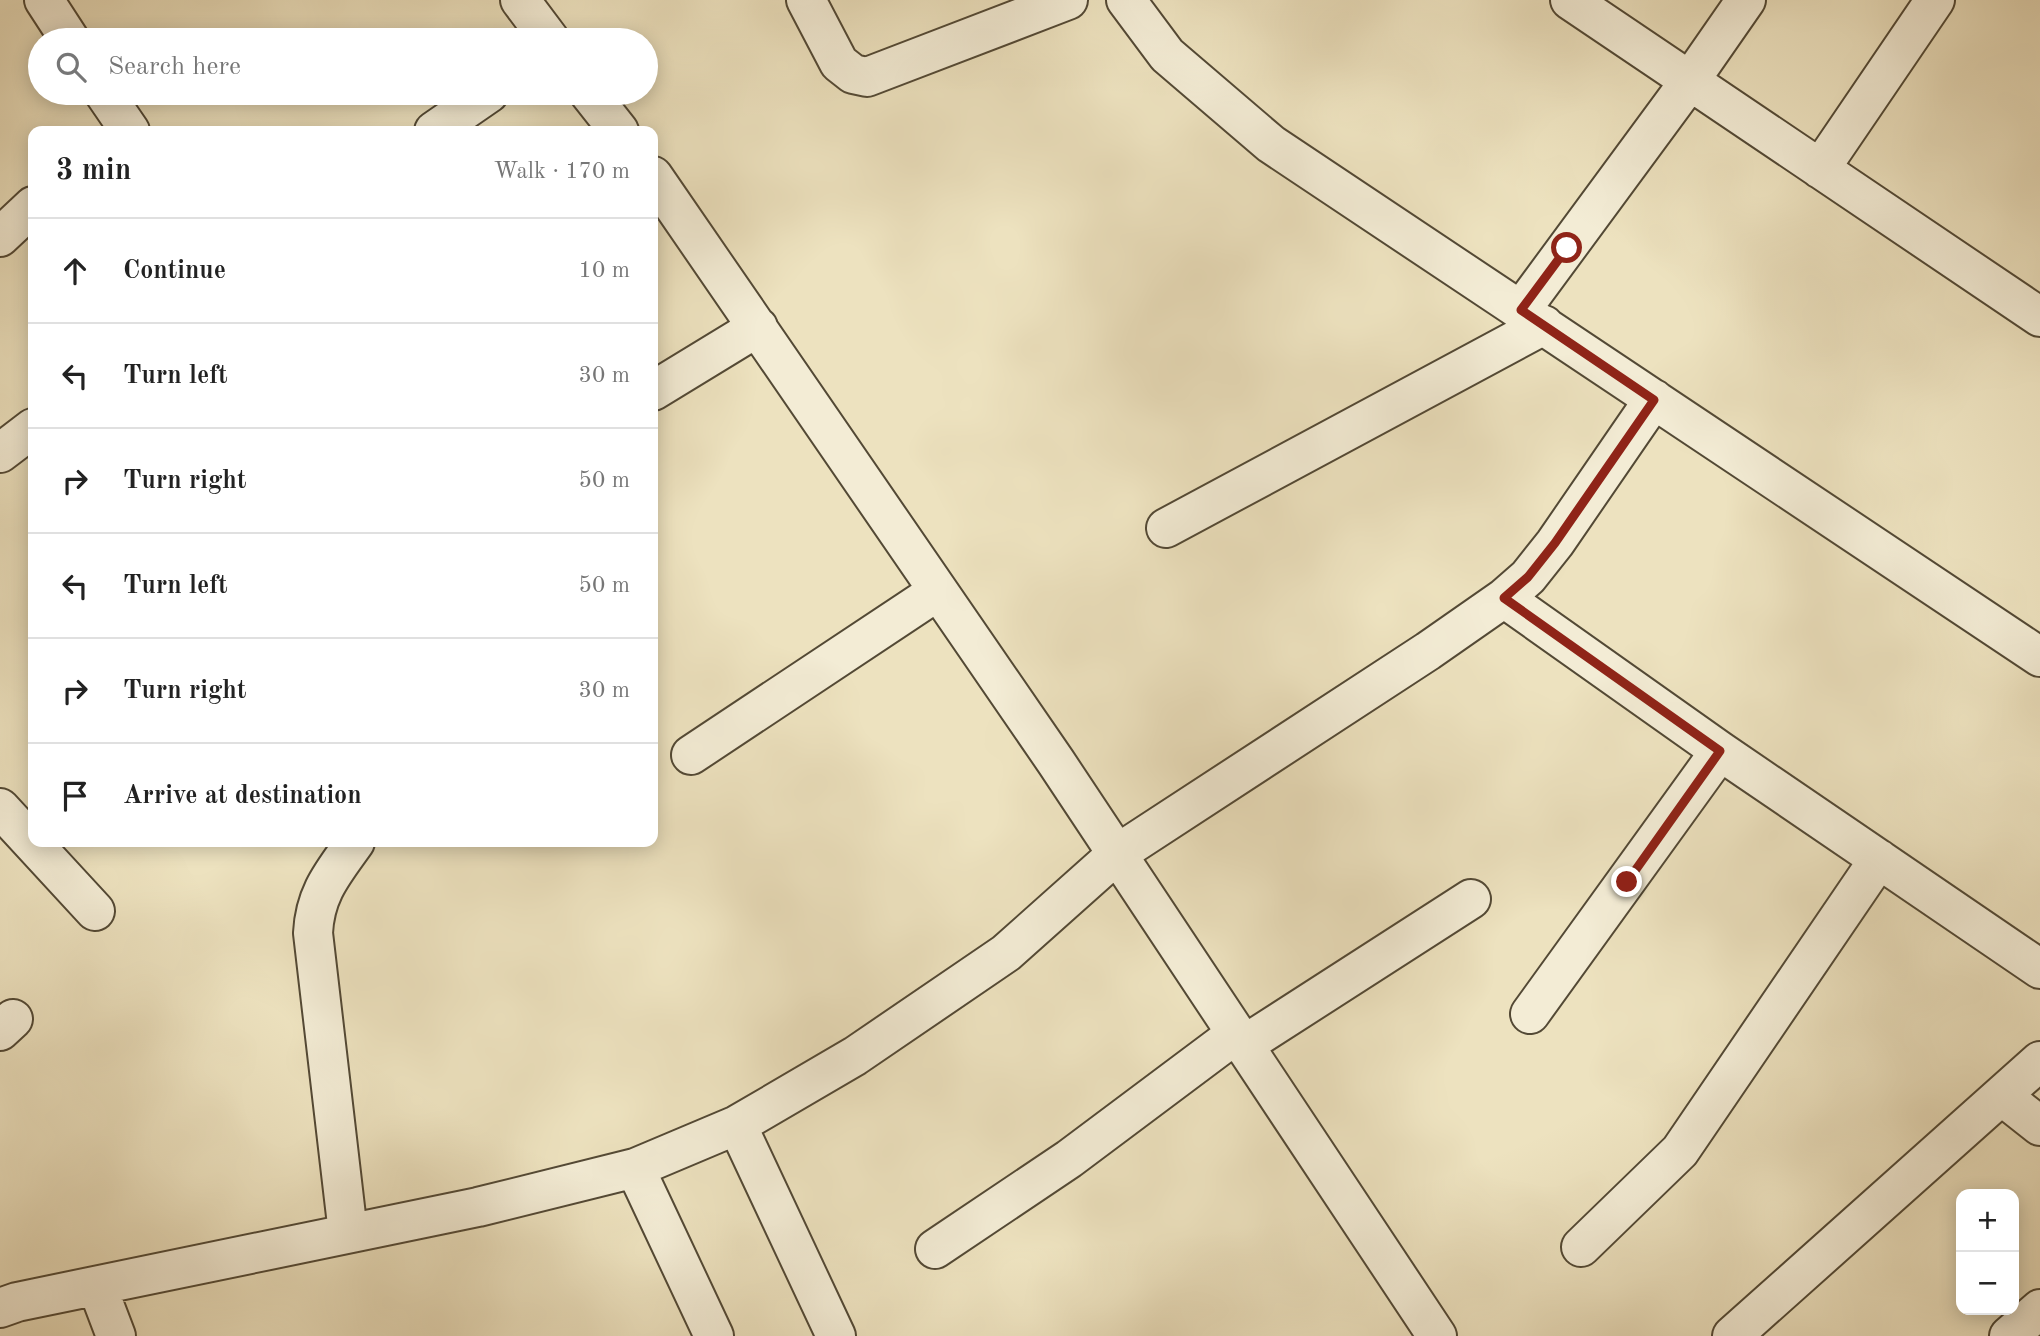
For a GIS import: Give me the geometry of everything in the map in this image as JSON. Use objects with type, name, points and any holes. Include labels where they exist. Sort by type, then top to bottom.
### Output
[{"type":"street","points":[[44,0],[62,28]]},
{"type":"street","points":[[520,0],[541,28]]},
{"type":"street","points":[[806,0],[839,64],[853,74],[867,77],[1068,0]]},
{"type":"street","points":[[1126,0],[1167,55],[1271,144],[2040,657]]},
{"type":"street","points":[[1570,0],[2040,317]]},
{"type":"street","points":[[1166,528],[1533,318],[1746,0]]},
{"type":"street","points":[[1820,169],[1935,0]]},
{"type":"street","points":[[441,126],[472,105]]},
{"type":"street","points":[[599,105],[615,126]]},
{"type":"street","points":[[658,183],[1117,854],[1437,1336]]},
{"type":"street","points":[[0,237],[28,211]]},
{"type":"street","points":[[658,388],[758,327]]},
{"type":"street","points":[[0,1308],[17,1302],[478,1207],[635,1168],[737,1125],[855,1056],[1006,953],[1117,854],[1428,652],[1504,598],[1528,577],[1555,543],[1654,400]]},
{"type":"street","points":[[0,453],[28,432]]},
{"type":"street","points":[[691,755],[938,591]]},
{"type":"street","points":[[1504,598],[1720,751],[2040,969]]},
{"type":"street","points":[[1530,1014],[1720,751]]},
{"type":"street","points":[[0,808],[28,838]]},
{"type":"street","points":[[36,847],[95,911]]},
{"type":"street","points":[[348,1233],[313,933],[314,912],[324,886],[351,847]]},
{"type":"street","points":[[1581,1247],[1680,1151],[1879,859]]},
{"type":"street","points":[[934,1250],[1240,1039],[1471,899]]},
{"type":"street","points":[[1732,1336],[2040,1061]]},
{"type":"street","points":[[2002,1096],[2040,1126]]},
{"type":"street","points":[[737,1125],[836,1336]]},
{"type":"street","points":[[635,1168],[714,1336]]},
{"type":"street","points":[[97,1286],[116,1336]]},
{"type":"street","points":[[2009,1336],[2040,1309]]},
{"type":"route","points":[[1567,248],[1521,310],[1654,400],[1555,543],[1528,577],[1504,598],[1720,751],[1627,882]]}]
